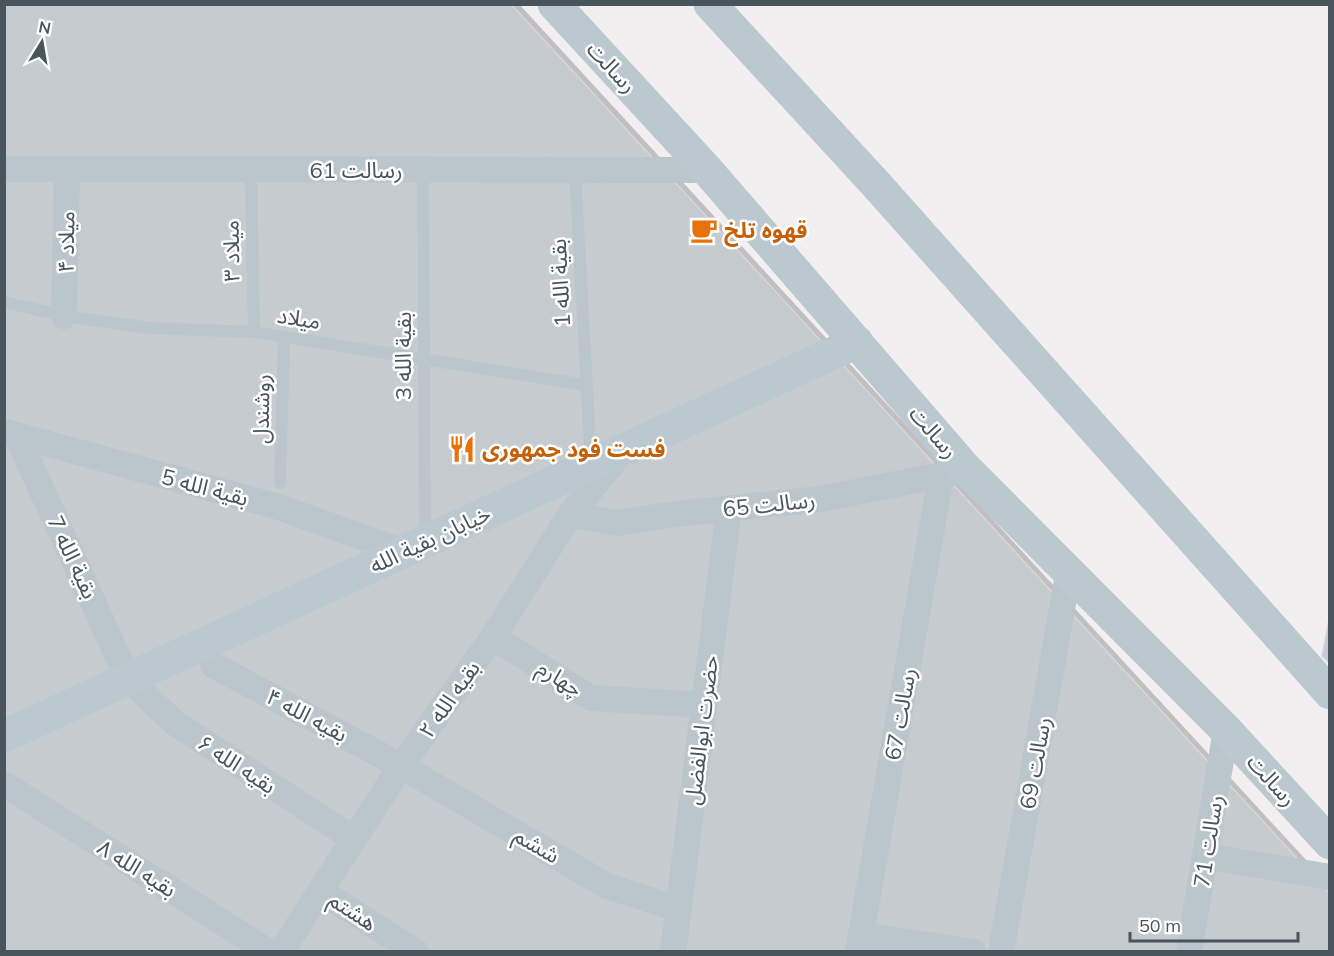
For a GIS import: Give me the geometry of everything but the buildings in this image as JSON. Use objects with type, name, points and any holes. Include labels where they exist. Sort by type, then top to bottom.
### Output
[{"type":"main road","name":"رسالت","points":[[554,4],[707,171],[857,342],[954,473],[1068,574],[1226,730],[1329,843]]},
{"type":"main road","points":[[710,4],[874,182],[1329,693]]},
{"type":"main road","name":"خیابان بقیة الله","points":[[6,731],[128,679],[857,342]]},
{"type":"street","name":"رسالت 61","points":[[4,169],[707,171]]},
{"type":"street","name":"میلاد ۴","points":[[64,316],[67,169]]},
{"type":"street","name":"بقیة الله 5","points":[[11,434],[279,507],[415,547]]},
{"type":"street","name":"بقیة الله 7","points":[[11,434],[128,679]]},
{"type":"street","name":"بقیه الله ۲","points":[[281,951],[401,766],[493,637],[570,515],[623,450]]},
{"type":"street","name":"رسالت 65","points":[[570,515],[618,523],[820,499],[954,473]]},
{"type":"street","name":"رسالت 67","points":[[860,943],[954,473]]},
{"type":"street","name":"حضرت ابوالفضل","points":[[673,951],[729,508]]},
{"type":"street","name":"رسالت 69","points":[[1001,951],[1068,574]]},
{"type":"street","name":"چهارم","points":[[493,637],[591,698],[704,705]]},
{"type":"street","name":"بقیه الله ۴","points":[[213,665],[401,766]]},
{"type":"street","name":"بقیه الله ۶","points":[[128,679],[175,723],[354,839]]},
{"type":"street","name":"رسالت 71","points":[[1189,951],[1226,730]]},
{"type":"street","name":"ششم","points":[[401,766],[607,886],[678,909]]},
{"type":"street","name":"بقیه الله ۸","points":[[4,784],[269,951]]},
{"type":"street","points":[[1205,856],[1329,877]]},
{"type":"street","name":"هشتم","points":[[320,891],[416,951]]},
{"type":"street","points":[[860,943],[974,951]]},
{"type":"lane","name":"میلاد ۳","points":[[251,169],[254,332]]},
{"type":"lane","name":"بقیة الله 3","points":[[415,547],[424,359],[423,170]]},
{"type":"lane","name":"بقیة الله 1","points":[[575,170],[591,465]]},
{"type":"lane","name":"میلاد","points":[[4,302],[64,316],[150,328],[254,332],[586,385]]},
{"type":"lane","name":"روشندل","points":[[280,483],[284,337]]},
{"type":"place","name":"قهوه تلخ","points":[[704,230]]},
{"type":"place","name":"فست فود جمهوری","points":[[462,449]]}]
